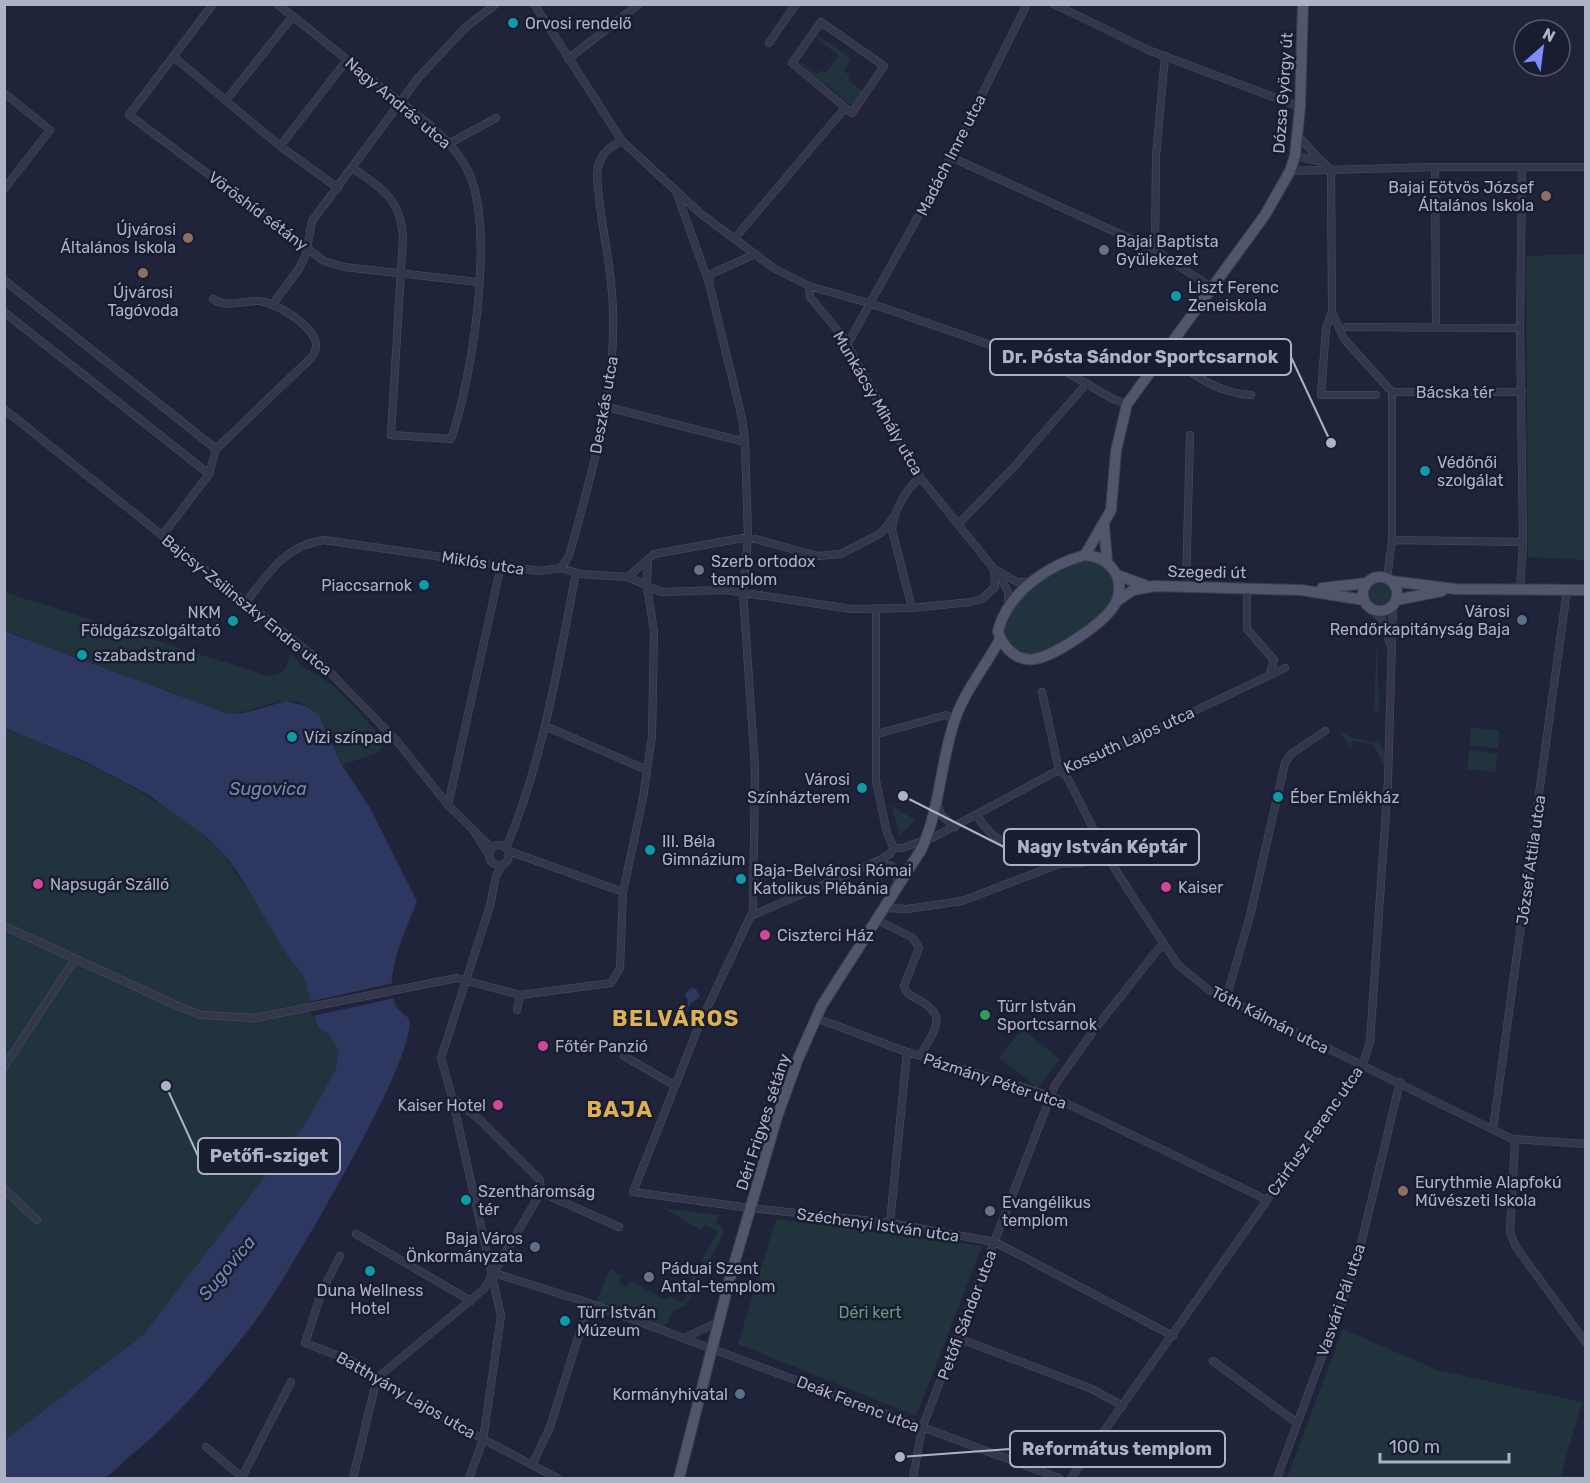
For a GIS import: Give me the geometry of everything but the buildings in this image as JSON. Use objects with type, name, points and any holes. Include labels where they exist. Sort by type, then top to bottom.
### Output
[{"type":"main road","name":"Dózsa György út","points":[[1085,555],[1111,510],[1116,451],[1127,404],[1265,215],[1290,171],[1298,136],[1303,4]]},
{"type":"main road","name":"Dózsa György út","points":[[1104,525],[1107,561]]},
{"type":"main road","points":[[1008,606],[1033,582],[1062,564],[1085,555],[1107,561],[1118,575],[1148,586]]},
{"type":"main road","points":[[1117,601],[1118,575]]},
{"type":"main road","points":[[1455,589],[1394,602],[1380,610],[1367,604],[1363,593],[1367,583],[1376,577],[1455,589],[1586,590]]},
{"type":"main road","points":[[1389,580],[1395,587],[1394,602]]},
{"type":"main road","name":"Szegedi út","points":[[1013,654],[1032,660],[1058,650],[1094,625],[1117,601],[1133,590],[1148,586],[1301,590],[1367,583]]},
{"type":"main road","name":"Szegedi út","points":[[1301,590],[1367,604]]},
{"type":"main road","name":"Déri Frigyes sétány","points":[[679,1479],[718,1322],[780,1108],[816,1018],[926,840],[937,804],[955,720],[964,698],[1000,639],[1000,624],[1008,606]]},
{"type":"main road","points":[[986,665],[1013,654],[1000,639]]},
{"type":"street","points":[[213,4],[174,57],[227,99],[280,146],[338,188]]},
{"type":"street","name":"Nagy András utca","points":[[278,4],[448,144],[468,172],[477,203],[481,243],[463,406],[451,439],[391,435],[400,272]]},
{"type":"street","points":[[272,305],[299,269],[307,248],[312,221],[450,42],[496,4]]},
{"type":"street","points":[[534,4],[622,141],[677,194],[775,269],[809,286],[872,304],[1061,369],[1113,399],[1127,404]]},
{"type":"street","points":[[568,59],[639,4]]},
{"type":"street","points":[[769,43],[796,4]]},
{"type":"street","name":"Madách Imre utca","points":[[847,345],[872,304],[951,157],[1027,4]]},
{"type":"street","points":[[1054,4],[1165,56],[1300,107]]},
{"type":"street","points":[[227,99],[293,16]]},
{"type":"street","points":[[821,22],[884,66],[852,113],[842,111],[792,63],[821,22]]},
{"type":"street","points":[[1155,250],[1156,156],[1165,56]]},
{"type":"street","name":"Vöröshíd sétány","points":[[174,57],[129,115],[324,261],[344,267],[478,282]]},
{"type":"street","points":[[280,146],[347,60]]},
{"type":"street","points":[[4,93],[50,130],[4,189]]},
{"type":"street","points":[[735,238],[842,111]]},
{"type":"street","points":[[448,144],[496,118]]},
{"type":"street","points":[[1298,136],[1331,170],[1332,312],[1326,328],[1322,395],[1376,395]]},
{"type":"street","name":"Deszkás utca","points":[[561,568],[569,556],[607,407],[614,350],[613,310],[597,174],[600,159],[613,144],[622,141]]},
{"type":"street","points":[[1295,156],[1323,162]]},
{"type":"street","points":[[951,157],[1155,250],[1212,288]]},
{"type":"street","points":[[1290,171],[1435,167],[1586,167]]},
{"type":"street","points":[[1435,167],[1436,328]]},
{"type":"street","points":[[1520,590],[1523,542],[1520,328],[1522,167]]},
{"type":"street","points":[[354,168],[396,203],[402,216],[400,272]]},
{"type":"street","points":[[624,1056],[674,1085],[712,997],[753,915],[755,768],[743,592],[748,537],[745,442],[742,418],[709,283],[677,194]]},
{"type":"street","points":[[709,283],[711,274],[720,268],[755,254]]},
{"type":"street","points":[[4,280],[216,449]]},
{"type":"street","name":"Munkácsy Mihály utca","points":[[809,286],[810,297],[847,345],[920,477],[997,572],[1008,592],[1008,606]]},
{"type":"street","points":[[162,536],[209,474],[216,449],[312,357],[317,348],[315,339],[305,326],[272,305],[259,301],[223,305],[213,299]]},
{"type":"street","points":[[4,312],[209,474]]},
{"type":"street","name":"Bácska tér","points":[[1332,312],[1344,339],[1389,385],[1392,392],[1522,392]]},
{"type":"street","points":[[1347,327],[1520,328]]},
{"type":"street","points":[[1164,353],[1209,386],[1233,394],[1251,395]]},
{"type":"street","points":[[959,523],[1014,467],[1087,383]]},
{"type":"street","points":[[1389,580],[1392,540],[1392,392]]},
{"type":"street","points":[[607,407],[745,442]]},
{"type":"street","name":"Bajcsy-Zsilinszky Endre utca","points":[[4,409],[246,602],[337,678],[396,740],[448,806],[468,823],[491,851]]},
{"type":"street","points":[[1186,587],[1190,435]]},
{"type":"street","points":[[628,577],[648,559],[662,552],[748,537],[805,553],[832,556],[858,548],[881,533],[893,518],[909,487],[920,477]]},
{"type":"street","points":[[893,518],[894,543],[912,608]]},
{"type":"street","name":"Miklós utca","points":[[246,602],[285,554],[298,546],[324,540],[501,566],[551,572],[561,568],[576,573],[628,577],[661,592],[743,592],[876,610],[982,599],[995,586],[997,572]]},
{"type":"street","points":[[1392,540],[1523,542]]},
{"type":"street","points":[[4,926],[201,1015],[237,1019],[278,1015],[457,978],[520,995],[611,983],[620,968],[623,892],[652,736],[654,632],[647,586],[648,559]]},
{"type":"street","points":[[448,806],[501,566]]},
{"type":"street","points":[[997,572],[1017,582],[1033,582]]},
{"type":"street","points":[[469,1479],[483,1440],[501,1316],[494,1273],[441,1058],[490,906],[496,876],[508,859],[508,849],[524,808],[545,726],[576,573]]},
{"type":"street","points":[[1247,588],[1247,629],[1274,660],[1270,673]]},
{"type":"street","name":"József Attila utca","points":[[1493,1129],[1567,590]]},
{"type":"street","points":[[1393,659],[1394,602]]},
{"type":"street","points":[[1367,604],[1383,621],[1393,659]]},
{"type":"street","points":[[753,915],[878,861],[890,854],[894,848],[887,832],[876,781],[876,610]]},
{"type":"street","name":"Czirfusz Ferenc utca","points":[[1072,1476],[1363,1064],[1370,1042],[1391,728],[1393,659]]},
{"type":"street","name":"Kossuth Lajos utca","points":[[894,848],[902,848],[926,840],[955,827],[1059,770],[1108,752],[1223,698],[1270,673],[1285,668]]},
{"type":"street","name":"Tóth Kálmán utca","points":[[1042,692],[1059,770],[1066,777],[1107,856],[1178,965],[1209,990],[1226,999],[1515,1140],[1586,1144]]},
{"type":"street","points":[[877,734],[946,715],[955,720]]},
{"type":"street","points":[[545,726],[647,770]]},
{"type":"street","points":[[1226,999],[1250,916],[1285,763],[1291,754],[1325,731]]},
{"type":"street","points":[[937,804],[942,816],[955,827]]},
{"type":"street","points":[[977,816],[990,833],[1013,849],[1040,861],[1059,864],[1083,863],[1107,856]]},
{"type":"street","points":[[496,876],[491,851],[499,844],[623,892]]},
{"type":"street","points":[[878,861],[892,866],[899,886]]},
{"type":"street","points":[[494,863],[503,864]]},
{"type":"street","points":[[885,908],[907,909],[962,901],[1059,864]]},
{"type":"street","points":[[877,920],[913,938],[919,948],[904,986],[909,994],[932,1007],[937,1013],[937,1021],[920,1056]]},
{"type":"street","name":"Petőfi Sándor utca","points":[[913,1479],[922,1428],[1051,1096],[1064,1070],[1163,943]]},
{"type":"street","points":[[4,1067],[75,959]]},
{"type":"street","points":[[517,1010],[520,995]]},
{"type":"street","name":"Pázmány Péter utca","points":[[816,1018],[907,1052],[1051,1096],[1267,1200]]},
{"type":"street","points":[[890,1223],[907,1052]]},
{"type":"street","name":"Vasvári Pál utca","points":[[1277,1479],[1356,1265],[1400,1082]]},
{"type":"street","name":"Széchenyi István utca","points":[[674,1085],[633,1192],[750,1208],[890,1223],[995,1242],[1173,1336]]},
{"type":"street","points":[[353,1479],[377,1378],[484,1289],[541,1192],[540,1180],[481,1121],[452,1097]]},
{"type":"street","points":[[1515,1140],[1510,1232],[1516,1247],[1586,1343]]},
{"type":"street","points":[[4,1189],[37,1220]]},
{"type":"street","points":[[541,1192],[619,1227]]},
{"type":"street","points":[[356,1234],[471,1301]]},
{"type":"street","name":"Batthyány Lajos utca","points":[[340,1256],[322,1291],[305,1343],[350,1360],[422,1407],[557,1479]]},
{"type":"street","name":"Deák Ferenc utca","points":[[494,1273],[589,1303],[712,1348],[1033,1471]]},
{"type":"street","points":[[532,1465],[550,1427],[589,1303]]},
{"type":"street","points":[[684,1338],[718,1322]]},
{"type":"street","points":[[958,1338],[1092,1389],[1123,1406]]},
{"type":"street","points":[[1213,1361],[1297,1423]]},
{"type":"street","points":[[206,1447],[242,1478],[291,1382]]},
{"type":"street","points":[[1033,1471],[1060,1478],[1072,1476]]},
{"type":"street","points":[[1033,1471],[1044,1479]]},
{"type":"green space","points":[[818,36],[851,58],[844,71],[850,76],[848,80],[864,92],[853,107],[800,63],[817,74],[821,70],[825,73],[839,56],[816,38]]},
{"type":"green space","points":[[1585,254],[1585,560],[1528,557],[1526,256]]},
{"type":"green space","points":[[1077,559],[1096,560],[1111,571],[1115,591],[1108,606],[1090,624],[1065,641],[1041,653],[1025,654],[1013,647],[1004,630],[1006,618],[1014,605],[1039,582]]},
{"type":"green space","points":[[1376,583],[1384,583],[1391,590],[1391,598],[1384,605],[1376,605],[1369,598],[1369,590]]},
{"type":"green space","points":[[4,592],[268,676],[284,670],[290,652],[305,668],[340,692],[384,741],[378,753],[342,765],[323,722],[307,706],[284,701],[229,714],[26,639],[5,631]]},
{"type":"green space","points":[[1377,635],[1379,711],[1374,711]]},
{"type":"green space","points":[[5,728],[91,766],[146,795],[198,831],[222,852],[303,974],[318,1027],[330,1036],[339,1052],[335,1071],[305,1124],[143,1335],[5,1440]]},
{"type":"green space","points":[[1471,728],[1499,730],[1498,748],[1469,746]]},
{"type":"green space","points":[[1339,730],[1352,738],[1380,743],[1385,754],[1384,766],[1373,744],[1352,741],[1350,748]]},
{"type":"green space","points":[[1469,750],[1498,754],[1495,772],[1467,769]]},
{"type":"green space","points":[[891,805],[915,820],[900,835]]},
{"type":"green space","points":[[1022,1029],[1060,1059],[1038,1088],[999,1058]]},
{"type":"green space","points":[[663,1208],[719,1215],[716,1223],[723,1228],[723,1235],[686,1305],[673,1311],[665,1328],[596,1302],[610,1269],[622,1276],[619,1283],[626,1287],[631,1281],[666,1300],[669,1296],[680,1302],[686,1300],[685,1290],[718,1232],[705,1225],[701,1230]]},
{"type":"green space","name":"Déri kert","points":[[776,1219],[982,1246],[916,1416],[738,1344]]},
{"type":"green space","points":[[1343,1329],[1437,1370],[1582,1402],[1560,1478],[1287,1478]]},
{"type":"water","name":"Sugovica","points":[[4,631],[229,714],[244,713],[286,701],[306,706],[319,715],[342,765],[370,808],[417,901],[400,946],[392,980],[393,996],[398,1008],[409,1018],[407,1039],[374,1117],[323,1212],[261,1313],[199,1389],[165,1425],[111,1473],[98,1479],[5,1478],[5,1440],[143,1335],[305,1124],[335,1071],[339,1052],[330,1036],[318,1027],[303,974],[291,961],[236,870],[222,852],[205,836],[147,794],[84,761],[5,728]]},
{"type":"water","points":[[691,988],[696,989],[700,997],[690,1004],[678,1029],[675,1027],[688,1002],[685,994]]},
{"type":"pier","points":[[394,983],[395,998],[312,1016],[308,1002]]},
{"type":"place","name":"Orvosi rendelő","points":[[513,23]]},
{"type":"place","name":"Bajai Eötvös József Általános Iskola","points":[[1546,196]]},
{"type":"place","name":"Újvárosi Általános Iskola","points":[[188,238]]},
{"type":"place","name":"Bajai Baptista Gyülekezet","points":[[1104,250]]},
{"type":"place","name":"Újvárosi Tagóvoda","points":[[143,273]]},
{"type":"place","name":"Liszt Ferenc Zeneiskola","points":[[1176,296]]},
{"type":"place","name":"Dr. Pósta Sándor Sportcsarnok","points":[[1331,443]]},
{"type":"place","name":"Védőnői szolgálat","points":[[1425,471]]},
{"type":"place","name":"Szerb ortodox templom","points":[[699,570]]},
{"type":"place","name":"Piaccsarnok","points":[[424,585]]},
{"type":"place","name":"Városi Rendőrkapitányság Baja","points":[[1522,620]]},
{"type":"place","name":"NKM Földgázszolgáltató","points":[[233,621]]},
{"type":"place","name":"szabadstrand","points":[[82,655]]},
{"type":"place","name":"Vízi színpad","points":[[292,737]]},
{"type":"place","name":"Városi Színházterem","points":[[862,788]]},
{"type":"place","name":"Nagy István Képtár","points":[[903,796]]},
{"type":"place","name":"Éber Emlékház","points":[[1278,797]]},
{"type":"place","name":"III. Béla Gimnázium","points":[[650,850]]},
{"type":"place","name":"Baja-Belvárosi Római Katolikus Plébánia","points":[[741,879]]},
{"type":"place","name":"Napsugár Szálló","points":[[38,884]]},
{"type":"place","name":"Kaiser","points":[[1166,887]]},
{"type":"place","name":"Ciszterci Ház","points":[[765,935]]},
{"type":"place","name":"Türr István Sportcsarnok","points":[[985,1015]]},
{"type":"place","name":"Főtér Panzió","points":[[543,1046]]},
{"type":"place","name":"Petőfi-sziget","points":[[166,1086]]},
{"type":"place","name":"Kaiser Hotel","points":[[498,1105]]},
{"type":"place","name":"Eurythmie Alapfokú Művészeti Iskola","points":[[1403,1191]]},
{"type":"place","name":"Szentháromság tér","points":[[466,1200]]},
{"type":"place","name":"Evangélikus templom","points":[[990,1211]]},
{"type":"place","name":"Baja Város Önkormányzata","points":[[535,1247]]},
{"type":"place","name":"Duna Wellness Hotel","points":[[370,1271]]},
{"type":"place","name":"Páduai Szent Antal–templom","points":[[649,1277]]},
{"type":"place","name":"Türr István Múzeum","points":[[565,1321]]},
{"type":"place","name":"Kormányhivatal","points":[[740,1394]]},
{"type":"place","name":"Református templom","points":[[900,1457]]},
{"type":"district","name":"BELVÁROS","points":[[676,1018]]},
{"type":"district","name":"BAJA","points":[[620,1109]]}]
